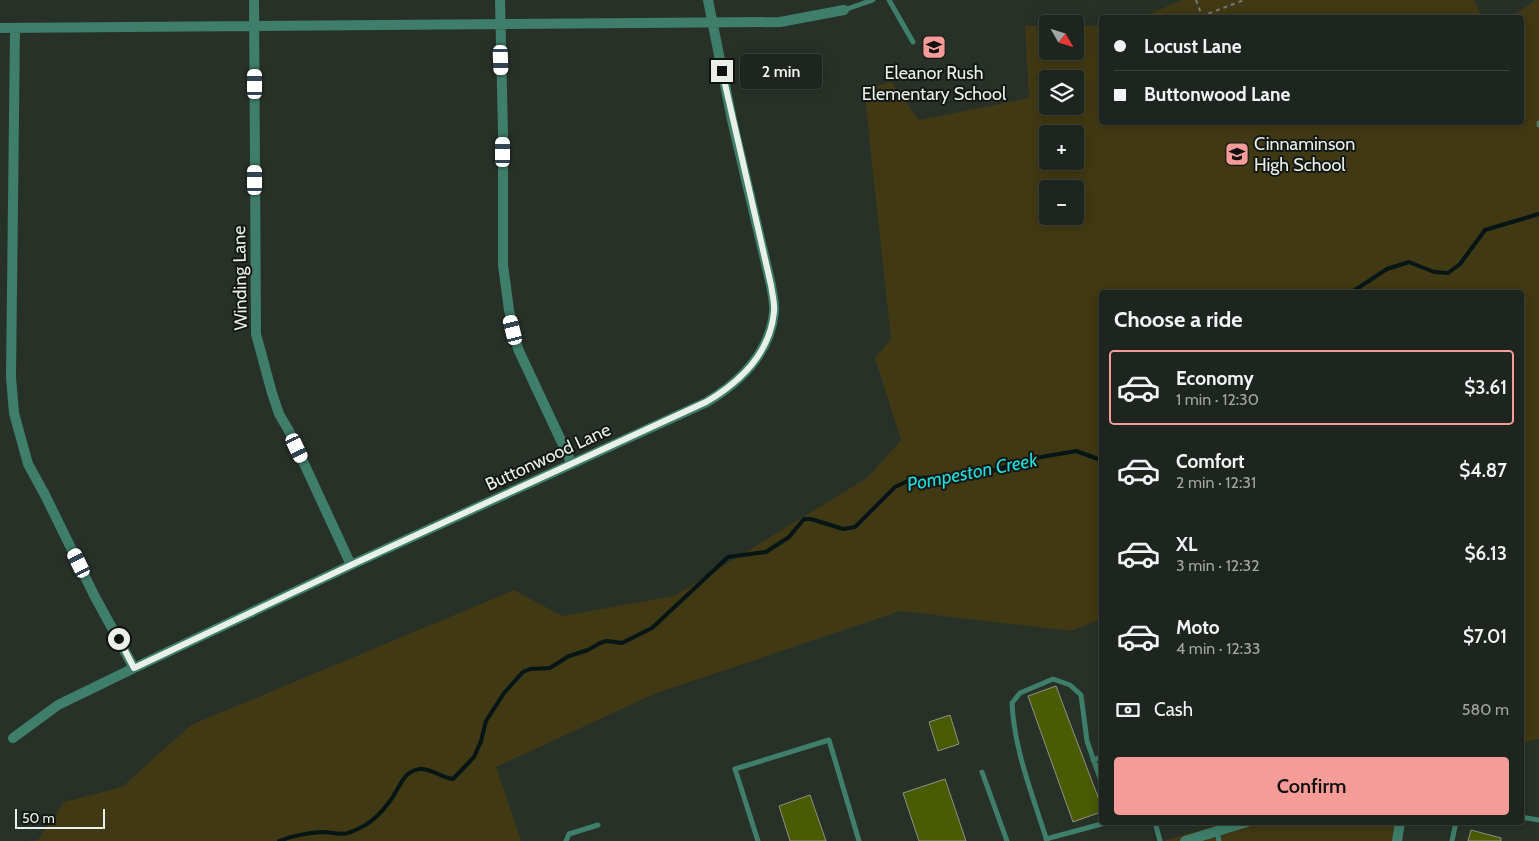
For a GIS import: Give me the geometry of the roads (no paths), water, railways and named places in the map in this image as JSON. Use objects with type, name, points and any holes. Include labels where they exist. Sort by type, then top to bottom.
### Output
[{"type":"street","name":"Winding Lane","points":[[254,0],[256,334],[279,414],[289,431],[351,565]]},
{"type":"street","points":[[500,0],[503,265],[508,310],[518,349],[572,464]]},
{"type":"street","name":"Buttonwood Lane","points":[[13,738],[58,706],[134,668],[351,565],[706,402],[732,386],[751,368],[769,335],[774,310],[771,285],[732,120],[708,0]]},
{"type":"street","points":[[0,28],[780,22],[844,10]]},
{"type":"street","points":[[15,28],[11,377],[14,413],[28,464],[46,494],[95,597],[134,668]]},
{"type":"street","points":[[1185,841],[1218,836],[1241,825]]},
{"type":"street","points":[[1397,841],[1400,825]]},
{"type":"lane","points":[[844,10],[873,0]]},
{"type":"lane","points":[[890,0],[913,42]]},
{"type":"lane","points":[[1099,776],[1088,741],[1081,695],[1070,685],[1053,679],[1020,693],[1012,703],[1013,721],[1020,754],[1047,840],[1099,825]]},
{"type":"lane","points":[[758,841],[735,769],[828,740],[859,841]]},
{"type":"lane","points":[[1093,760],[1099,758]]},
{"type":"lane","points":[[982,772],[1007,841]]},
{"type":"lane","points":[[1524,818],[1539,820]]},
{"type":"lane","points":[[566,841],[569,834],[598,825]]},
{"type":"lane","points":[[1156,825],[1160,841]]},
{"type":"lane","points":[[1452,841],[1455,825]]},
{"type":"waterway","name":"Pompeston Creek","points":[[1355,290],[1387,269],[1409,262],[1434,272],[1448,273],[1460,264],[1485,230],[1539,214]]},
{"type":"waterway","name":"Pompeston Creek","points":[[279,841],[314,833],[344,834],[362,827],[383,809],[405,777],[414,770],[424,769],[453,779],[474,757],[481,741],[486,721],[504,693],[523,672],[530,669],[550,668],[569,656],[588,650],[600,643],[607,641],[622,643],[652,628],[728,557],[766,552],[789,537],[804,519],[811,519],[843,529],[855,527],[895,487],[912,479],[992,471],[1030,459],[1076,451],[1099,459]]},
{"type":"place","name":"Eleanor Rush Elementary School","points":[[934,47]]},
{"type":"place","name":"Cinnaminson High School","points":[[1237,154]]}]
